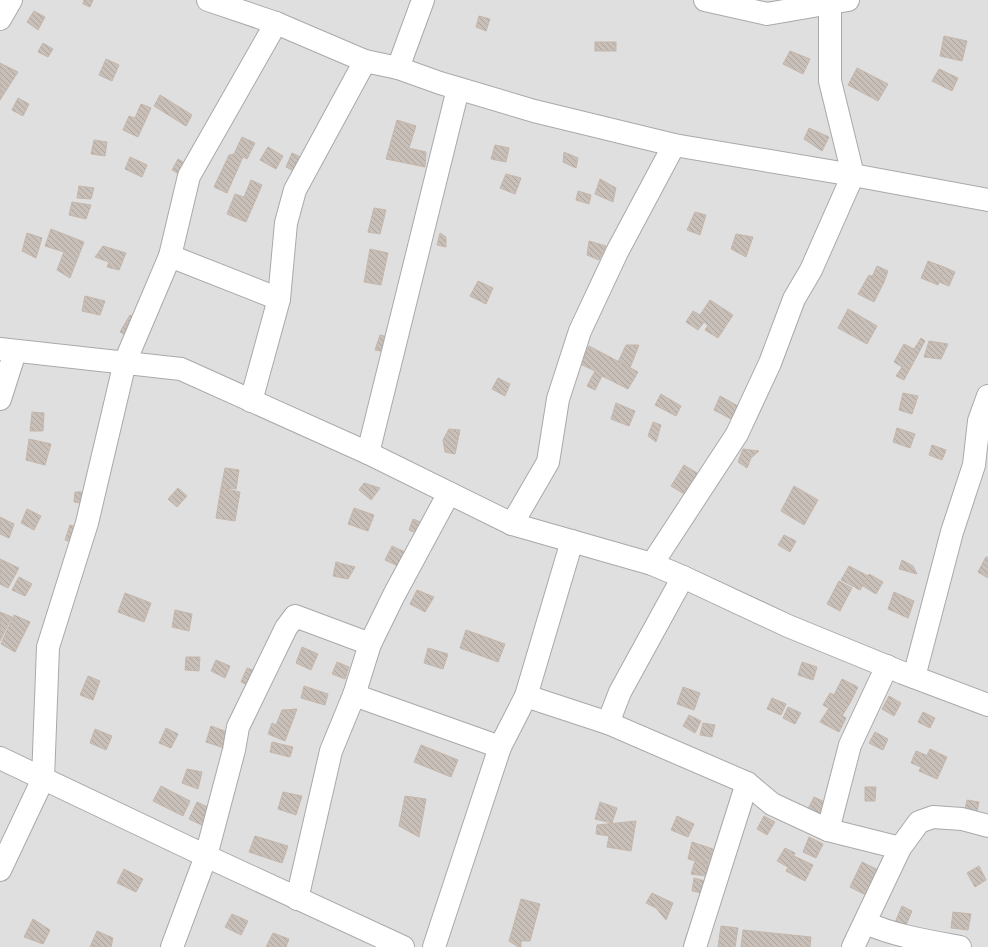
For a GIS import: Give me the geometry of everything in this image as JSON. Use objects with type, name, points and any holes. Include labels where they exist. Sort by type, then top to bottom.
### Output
[{"type":"street","points":[[0,19],[11,0]]},
{"type":"street","points":[[208,0],[276,23],[366,61],[398,68],[458,89],[534,111],[674,145],[853,174],[988,200]]},
{"type":"street","points":[[398,68],[423,0]]},
{"type":"street","points":[[652,564],[737,434],[770,363],[794,299],[811,270],[853,174],[830,81],[836,1],[767,14],[705,0]]},
{"type":"street","points":[[0,870],[43,779],[48,647],[88,523],[125,362],[170,256],[189,176],[276,23]]},
{"type":"street","points":[[251,401],[279,299],[286,223],[295,190],[366,61]]},
{"type":"street","points":[[368,453],[458,89]]},
{"type":"street","points":[[512,524],[548,462],[558,399],[580,331],[617,252],[674,145]]},
{"type":"street","points":[[170,256],[279,299]]},
{"type":"street","points":[[0,399],[7,350],[181,369],[368,453],[512,524],[652,564],[683,576],[788,626],[988,705]]},
{"type":"street","points":[[914,677],[952,532],[974,465],[979,421],[988,396]]},
{"type":"street","points":[[297,899],[331,752],[354,695],[370,644],[394,595],[449,493]]},
{"type":"street","points":[[434,947],[500,747],[526,696],[572,541]]},
{"type":"street","points":[[608,723],[620,692],[683,576]]},
{"type":"street","points":[[172,947],[206,856],[234,750],[238,727],[275,648],[295,616],[370,644]]},
{"type":"street","points":[[828,830],[850,745],[887,666]]},
{"type":"street","points":[[354,695],[500,747]]},
{"type":"street","points":[[526,696],[608,723],[747,783],[772,804],[828,830],[900,848]]},
{"type":"street","points":[[0,758],[297,899],[403,947]]},
{"type":"street","points":[[695,947],[747,783]]},
{"type":"street","points":[[853,947],[866,923],[900,848],[919,822],[933,817],[962,819],[988,826]]},
{"type":"street","points":[[866,923],[879,929],[910,938],[960,947]]},
{"type":"shaded area","points":[[0,0],[988,0],[988,947],[0,947]]},
{"type":"building","points":[[84,0],[93,0],[90,7],[83,4]]},
{"type":"building","points":[[34,11],[45,17],[38,30],[27,22]]},
{"type":"building","points":[[479,16],[490,19],[486,31],[476,27]]},
{"type":"building","points":[[944,36],[967,41],[962,61],[940,56]]},
{"type":"building","points":[[595,42],[616,42],[616,51],[595,51]]},
{"type":"building","points":[[43,43],[53,49],[48,57],[38,52]]},
{"type":"building","points":[[790,51],[810,59],[803,74],[783,64]]},
{"type":"building","points":[[106,59],[119,65],[112,81],[99,75]]},
{"type":"building","points":[[0,63],[18,72],[0,100]]},
{"type":"building","points":[[857,68],[888,84],[878,101],[848,85]]},
{"type":"building","points":[[939,69],[958,78],[952,91],[932,81]]},
{"type":"building","points":[[160,95],[192,115],[186,126],[154,106]]},
{"type":"building","points":[[18,98],[29,104],[23,116],[12,110]]},
{"type":"building","points":[[141,104],[151,108],[138,137],[123,130],[129,116],[135,118]]},
{"type":"building","points":[[397,120],[416,126],[409,148],[426,152],[425,167],[386,159]]},
{"type":"building","points":[[809,128],[829,137],[822,151],[804,139]]},
{"type":"building","points":[[242,137],[255,143],[247,159],[243,157],[227,193],[214,187],[229,155],[234,154]]},
{"type":"building","points":[[94,140],[107,142],[105,156],[91,154]]},
{"type":"building","points":[[495,145],[509,148],[506,162],[491,159]]},
{"type":"building","points":[[268,147],[283,156],[276,169],[260,160]]},
{"type":"building","points":[[564,152],[578,158],[576,168],[563,162]]},
{"type":"building","points":[[292,153],[305,159],[299,174],[286,167]]},
{"type":"building","points":[[130,157],[147,165],[142,177],[125,169]]},
{"type":"building","points":[[178,159],[190,166],[184,177],[172,170]]},
{"type":"building","points":[[506,174],[521,178],[515,194],[500,188]]},
{"type":"building","points":[[600,179],[616,188],[613,202],[595,194]]},
{"type":"building","points":[[251,180],[262,185],[246,222],[227,214],[235,194],[244,197]]},
{"type":"building","points":[[79,186],[94,188],[91,199],[77,198]]},
{"type":"building","points":[[578,191],[591,195],[589,204],[576,200]]},
{"type":"building","points":[[72,202],[91,205],[86,219],[69,215]]},
{"type":"building","points":[[374,208],[386,210],[380,234],[368,232]]},
{"type":"building","points":[[695,212],[706,215],[700,235],[687,230]]},
{"type":"building","points":[[51,229],[84,242],[70,278],[57,270],[64,252],[45,246]]},
{"type":"building","points":[[27,233],[42,238],[36,258],[22,251]]},
{"type":"building","points":[[440,233],[446,237],[446,247],[437,245]]},
{"type":"building","points":[[736,234],[753,237],[746,257],[731,249]]},
{"type":"building","points":[[589,241],[606,246],[599,260],[587,255]]},
{"type":"building","points":[[103,246],[126,253],[119,270],[107,267],[109,262],[95,257]]},
{"type":"building","points":[[370,249],[388,253],[381,285],[364,282]]},
{"type":"building","points":[[928,261],[944,267],[938,285],[921,278]]},
{"type":"building","points":[[877,266],[888,271],[884,282],[872,277]]},
{"type":"building","points":[[944,267],[955,272],[949,286],[939,282]]},
{"type":"building","points":[[869,275],[884,282],[874,302],[858,294]]},
{"type":"building","points":[[478,281],[493,288],[486,304],[470,296]]},
{"type":"building","points":[[85,296],[105,301],[100,315],[82,311]]},
{"type":"building","points":[[710,300],[733,315],[718,338],[705,330],[708,325],[704,322],[698,330],[686,322],[693,311],[700,315]]},
{"type":"building","points":[[848,309],[877,326],[867,344],[838,328]]},
{"type":"building","points":[[130,315],[146,324],[139,342],[120,332]]},
{"type":"building","points":[[380,335],[396,339],[392,353],[375,350]]},
{"type":"building","points":[[921,338],[925,341],[904,380],[896,376],[902,367],[894,362],[904,344],[914,349]]},
{"type":"building","points":[[929,341],[948,344],[941,359],[924,357]]},
{"type":"building","points":[[626,345],[639,345],[630,368],[618,362]]},
{"type":"building","points":[[589,346],[638,372],[628,389],[602,376],[595,390],[587,386],[595,371],[580,364]]},
{"type":"building","points":[[498,378],[510,384],[505,396],[492,389]]},
{"type":"building","points":[[903,393],[918,396],[912,414],[899,410]]},
{"type":"building","points":[[661,394],[681,406],[676,416],[655,405]]},
{"type":"building","points":[[720,396],[738,406],[731,419],[714,410]]},
{"type":"building","points":[[616,403],[635,411],[629,426],[611,419]]},
{"type":"building","points":[[32,412],[44,413],[43,431],[30,431]]},
{"type":"building","points":[[653,422],[661,425],[656,442],[648,436]]},
{"type":"building","points":[[897,428],[915,434],[910,448],[893,442]]},
{"type":"building","points":[[449,429],[460,430],[455,454],[445,452],[443,440]]},
{"type":"building","points":[[29,439],[51,444],[45,465],[26,460]]},
{"type":"building","points":[[932,445],[946,450],[942,460],[929,455]]},
{"type":"building","points":[[743,449],[759,451],[751,458],[747,468],[738,462]]},
{"type":"building","points":[[684,465],[697,473],[684,494],[671,486]]},
{"type":"building","points":[[225,468],[239,470],[236,489],[221,488]]},
{"type":"building","points":[[364,483],[380,488],[371,500],[359,490]]},
{"type":"building","points":[[794,486],[818,500],[804,525],[781,511]]},
{"type":"building","points":[[178,488],[187,496],[177,507],[168,499]]},
{"type":"building","points":[[221,488],[240,492],[235,521],[216,518]]},
{"type":"building","points":[[75,492],[87,492],[86,504],[74,502]]},
{"type":"building","points":[[354,508],[374,515],[368,531],[348,524]]},
{"type":"building","points":[[27,509],[41,516],[34,530],[21,523]]},
{"type":"building","points":[[0,517],[14,524],[9,538],[0,534]]},
{"type":"building","points":[[413,519],[423,523],[418,534],[409,530]]},
{"type":"building","points":[[70,525],[80,528],[75,543],[65,540]]},
{"type":"building","points":[[784,535],[796,541],[790,552],[778,545]]},
{"type":"building","points":[[392,546],[405,552],[398,566],[385,560]]},
{"type":"building","points":[[986,557],[988,557],[988,578],[978,572]]},
{"type":"building","points":[[0,559],[19,568],[8,588],[0,584]]},
{"type":"building","points":[[902,560],[913,566],[917,574],[899,569]]},
{"type":"building","points":[[336,562],[355,567],[348,579],[333,576]]},
{"type":"building","points":[[849,566],[868,576],[860,590],[841,580]]},
{"type":"building","points":[[869,574],[883,582],[876,594],[863,586]]},
{"type":"building","points":[[19,577],[32,584],[25,596],[12,590]]},
{"type":"building","points":[[839,581],[852,588],[840,611],[827,604]]},
{"type":"building","points":[[417,590],[434,597],[425,612],[410,604]]},
{"type":"building","points":[[894,592],[914,601],[908,618],[888,609]]},
{"type":"building","points":[[125,593],[151,603],[144,622],[118,612]]},
{"type":"building","points":[[175,610],[192,614],[189,631],[172,627]]},
{"type":"building","points":[[0,612],[12,617],[0,641]]},
{"type":"building","points":[[14,615],[30,622],[15,652],[1,644]]},
{"type":"building","points":[[466,630],[505,644],[498,662],[460,648]]},
{"type":"building","points":[[302,647],[318,654],[311,670],[296,663]]},
{"type":"building","points":[[428,648],[448,654],[443,669],[424,663]]},
{"type":"building","points":[[186,657],[200,657],[199,671],[185,670]]},
{"type":"building","points":[[216,660],[230,666],[225,678],[211,671]]},
{"type":"building","points":[[337,662],[349,667],[345,679],[332,674]]},
{"type":"building","points":[[802,662],[817,667],[813,680],[798,675]]},
{"type":"building","points":[[247,668],[255,671],[248,685],[241,682]]},
{"type":"building","points":[[88,676],[100,681],[93,700],[80,695]]},
{"type":"building","points":[[842,679],[858,687],[850,703],[834,695]]},
{"type":"building","points":[[304,686],[328,694],[325,705],[301,698]]},
{"type":"building","points":[[683,687],[700,693],[694,710],[677,704]]},
{"type":"building","points":[[830,693],[850,703],[842,716],[823,705]]},
{"type":"building","points":[[889,696],[901,703],[894,716],[882,709]]},
{"type":"building","points":[[772,698],[786,704],[781,715],[767,709]]},
{"type":"building","points":[[788,707],[801,713],[795,724],[783,718]]},
{"type":"building","points":[[829,708],[846,718],[839,732],[820,722]]},
{"type":"building","points":[[297,709],[285,741],[268,734],[272,723],[276,725],[282,710]]},
{"type":"building","points":[[923,712],[935,718],[930,728],[918,722]]},
{"type":"building","points":[[689,715],[701,721],[695,733],[683,726]]},
{"type":"building","points":[[703,723],[715,725],[712,737],[700,735]]},
{"type":"building","points":[[211,726],[230,733],[224,748],[206,742]]},
{"type":"building","points":[[166,728],[178,734],[171,748],[159,743]]},
{"type":"building","points":[[95,729],[112,736],[106,750],[90,743]]},
{"type":"building","points":[[875,732],[888,739],[883,750],[869,743]]},
{"type":"building","points":[[272,742],[293,747],[290,757],[270,752]]},
{"type":"building","points":[[421,745],[458,760],[451,777],[414,762]]},
{"type":"building","points":[[930,749],[947,757],[937,779],[919,771]]},
{"type":"building","points":[[916,751],[926,755],[921,767],[911,763]]},
{"type":"building","points":[[187,769],[202,772],[198,789],[182,783]]},
{"type":"building","points":[[161,786],[190,801],[183,816],[153,801]]},
{"type":"building","points":[[865,787],[876,787],[875,801],[865,801]]},
{"type":"building","points":[[283,792],[302,796],[296,815],[278,809]]},
{"type":"building","points":[[405,796],[426,799],[419,837],[399,826]]},
{"type":"building","points":[[814,797],[825,802],[819,815],[808,809]]},
{"type":"building","points":[[967,800],[979,802],[976,817],[964,814]]},
{"type":"building","points":[[197,802],[214,810],[206,827],[189,819]]},
{"type":"building","points":[[600,802],[617,808],[612,823],[595,819]]},
{"type":"building","points":[[677,816],[694,824],[688,837],[671,830]]},
{"type":"building","points":[[764,816],[775,822],[767,835],[757,829]]},
{"type":"building","points":[[636,821],[631,851],[607,847],[609,836],[596,834],[597,825]]},
{"type":"building","points":[[255,836],[288,846],[282,863],[249,852]]},
{"type":"building","points":[[809,837],[823,844],[816,858],[803,852]]},
{"type":"building","points":[[692,842],[713,849],[708,864],[688,859]]},
{"type":"building","points":[[785,848],[795,853],[788,867],[777,861]]},
{"type":"building","points":[[794,856],[813,865],[805,881],[786,871]]},
{"type":"building","points":[[695,861],[708,864],[706,876],[691,874]]},
{"type":"building","points":[[862,862],[878,870],[866,895],[850,887]]},
{"type":"building","points":[[979,866],[986,880],[975,887],[967,873]]},
{"type":"building","points":[[124,869],[143,879],[136,892],[117,883]]},
{"type":"building","points":[[694,878],[705,881],[702,893],[692,891]]},
{"type":"building","points":[[652,893],[673,903],[666,920],[656,908],[646,903]]},
{"type":"building","points":[[521,899],[540,904],[530,941],[521,941],[521,947],[518,947],[509,941]]},
{"type":"building","points":[[902,906],[912,911],[906,925],[894,925]]},
{"type":"building","points":[[953,912],[971,914],[968,930],[951,928]]},
{"type":"building","points":[[232,914],[248,921],[241,935],[225,927]]},
{"type":"building","points":[[33,919],[50,930],[43,944],[24,937]]},
{"type":"building","points":[[721,926],[738,928],[735,947],[718,947]]},
{"type":"building","points":[[743,930],[811,937],[810,947],[741,947]]},
{"type":"building","points":[[97,931],[113,938],[111,947],[90,947]]},
{"type":"building","points":[[273,933],[289,939],[286,947],[266,947]]}]
